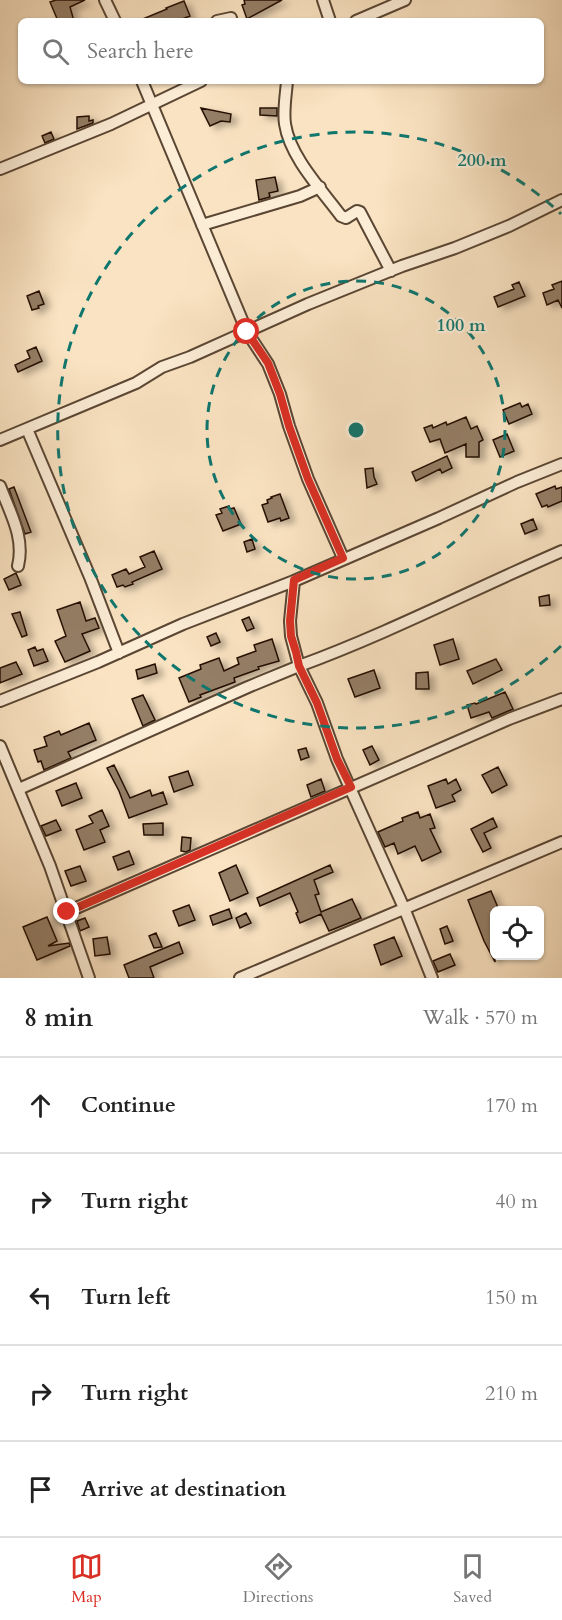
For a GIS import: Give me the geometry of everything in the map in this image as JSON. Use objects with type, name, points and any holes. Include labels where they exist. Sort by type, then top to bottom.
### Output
[{"type":"street","points":[[105,0],[114,18]]},
{"type":"street","points":[[323,0],[329,18]]},
{"type":"street","points":[[363,18],[405,0]]},
{"type":"street","points":[[143,84],[247,332],[268,363],[308,479],[343,558]]},
{"type":"street","points":[[0,169],[111,124],[194,84]]},
{"type":"street","points":[[287,84],[285,122],[296,154],[344,217],[357,211],[360,212],[391,271]]},
{"type":"street","points":[[202,225],[300,196],[320,187]]},
{"type":"street","points":[[0,440],[136,383],[162,367],[308,304],[466,244],[562,200]]},
{"type":"street","points":[[27,429],[90,577],[118,653]]},
{"type":"street","points":[[0,701],[294,580],[562,464]]},
{"type":"street","points":[[0,486],[18,528],[21,557],[18,566]]},
{"type":"street","points":[[19,789],[248,687],[375,636],[562,552]]},
{"type":"street","points":[[294,580],[290,621],[291,636],[299,666],[317,703],[337,759],[404,908],[432,978]]},
{"type":"street","points":[[67,912],[509,719],[562,699]]},
{"type":"street","points":[[0,746],[50,866],[88,978]]},
{"type":"street","points":[[240,978],[562,842]]},
{"type":"building","points":[[85,0],[70,7],[73,18],[57,18],[50,2]]},
{"type":"building","points":[[244,0],[282,0],[249,18],[247,18],[242,5],[245,4]]},
{"type":"building","points":[[184,1],[190,16],[145,18]]},
{"type":"building","points":[[201,108],[231,114],[230,122],[221,121],[210,126]]},
{"type":"building","points":[[260,108],[277,108],[277,116],[260,115]]},
{"type":"building","points":[[89,116],[89,121],[93,120],[93,123],[77,129],[77,117]]},
{"type":"building","points":[[51,132],[54,139],[45,143],[42,136]]},
{"type":"building","points":[[275,177],[278,191],[269,193],[270,197],[259,200],[256,180]]},
{"type":"building","points":[[562,281],[562,308],[558,300],[547,305],[543,293],[554,289],[552,285]]},
{"type":"building","points":[[519,282],[525,296],[498,307],[494,297],[514,289],[512,285]]},
{"type":"building","points":[[39,291],[44,304],[32,310],[27,296]]},
{"type":"building","points":[[36,347],[42,361],[18,372],[15,365],[30,358],[27,351]]},
{"type":"building","points":[[520,403],[522,407],[528,404],[532,414],[509,424],[503,410]]},
{"type":"building","points":[[466,417],[471,429],[477,426],[483,440],[479,442],[479,457],[466,457],[466,444],[445,453],[440,439],[430,442],[424,428],[432,425],[433,428],[446,422],[447,425]]},
{"type":"building","points":[[507,434],[514,451],[500,457],[493,440]]},
{"type":"building","points":[[447,456],[452,468],[442,473],[440,469],[416,481],[412,472]]},
{"type":"building","points":[[373,468],[377,484],[367,488],[365,469]]},
{"type":"building","points":[[555,486],[556,489],[562,487],[562,501],[542,507],[536,494]]},
{"type":"building","points":[[14,487],[31,532],[25,534],[9,489]]},
{"type":"building","points":[[280,494],[289,518],[268,522],[262,505],[268,503],[267,500],[271,497]]},
{"type":"building","points":[[229,506],[230,509],[234,508],[241,524],[223,531],[216,515],[222,513],[220,509]]},
{"type":"building","points":[[533,519],[537,529],[525,534],[521,524]]},
{"type":"building","points":[[252,539],[255,549],[247,552],[244,542]]},
{"type":"building","points":[[154,551],[162,569],[132,582],[133,584],[117,587],[112,575],[126,569],[129,574],[145,567],[140,557]]},
{"type":"building","points":[[16,573],[21,585],[9,590],[4,579]]},
{"type":"building","points":[[549,595],[550,605],[540,606],[539,597]]},
{"type":"building","points":[[80,602],[86,621],[95,618],[99,628],[82,634],[90,651],[65,662],[55,641],[66,636],[57,610]]},
{"type":"building","points":[[20,612],[27,635],[22,637],[12,614]]},
{"type":"building","points":[[249,617],[254,628],[247,631],[242,620]]},
{"type":"building","points":[[216,633],[220,642],[211,646],[207,637]]},
{"type":"building","points":[[272,639],[279,661],[258,667],[259,669],[234,678],[235,682],[200,695],[201,697],[189,702],[179,678],[201,669],[200,665],[219,658],[224,671],[239,664],[237,658],[256,651],[254,645]]},
{"type":"building","points":[[453,639],[459,659],[440,665],[434,645]]},
{"type":"building","points":[[35,647],[37,651],[43,649],[48,661],[34,666],[28,650]]},
{"type":"building","points":[[496,659],[502,670],[473,684],[467,671]]},
{"type":"building","points":[[16,662],[22,674],[0,683],[0,668]]},
{"type":"building","points":[[155,664],[157,673],[138,679],[136,670]]},
{"type":"building","points":[[374,670],[380,688],[355,697],[348,679]]},
{"type":"building","points":[[428,672],[429,689],[416,689],[416,673]]},
{"type":"building","points":[[505,692],[513,709],[492,718],[489,712],[471,718],[467,705],[476,704]]},
{"type":"building","points":[[143,695],[155,720],[143,726],[132,699]]},
{"type":"building","points":[[89,723],[96,740],[68,752],[71,758],[44,770],[34,750],[47,746],[44,737],[59,731],[61,735]]},
{"type":"building","points":[[372,746],[379,760],[370,765],[363,750]]},
{"type":"building","points":[[306,748],[309,757],[301,760],[298,750]]},
{"type":"building","points":[[114,765],[130,798],[150,790],[152,796],[163,792],[167,804],[129,818],[107,768]]},
{"type":"building","points":[[498,767],[507,785],[492,793],[482,775]]},
{"type":"building","points":[[188,771],[193,785],[174,792],[169,777]]},
{"type":"building","points":[[321,779],[325,791],[311,797],[307,785]]},
{"type":"building","points":[[446,779],[448,784],[456,779],[461,790],[452,795],[455,801],[436,808],[428,786]]},
{"type":"building","points":[[76,783],[82,798],[62,806],[56,791]]},
{"type":"building","points":[[102,810],[109,826],[100,830],[105,842],[84,850],[76,830],[93,823],[89,816]]},
{"type":"building","points":[[418,812],[420,818],[430,814],[435,828],[430,829],[441,852],[422,861],[415,846],[398,854],[394,843],[385,847],[378,832]]},
{"type":"building","points":[[493,818],[497,827],[484,833],[491,848],[483,852],[471,829]]},
{"type":"building","points":[[56,820],[61,830],[46,836],[41,826]]},
{"type":"building","points":[[163,823],[163,835],[144,835],[143,824]]},
{"type":"building","points":[[182,837],[191,838],[190,850],[186,852],[181,851]]},
{"type":"building","points":[[129,851],[134,864],[118,870],[113,857]]},
{"type":"building","points":[[236,865],[248,893],[230,901],[219,873]]},
{"type":"building","points":[[330,865],[333,872],[314,880],[319,894],[315,895],[321,912],[352,899],[361,918],[329,931],[321,914],[300,923],[290,893],[260,906],[257,898]]},
{"type":"building","points":[[80,866],[86,881],[71,886],[65,871]]},
{"type":"building","points":[[491,891],[497,906],[490,906],[490,952],[484,941],[468,900]]},
{"type":"building","points":[[189,905],[195,920],[179,926],[173,911]]},
{"type":"building","points":[[229,909],[232,918],[213,925],[210,916]]},
{"type":"building","points":[[246,913],[251,923],[240,928],[236,918]]},
{"type":"building","points":[[47,917],[57,941],[48,946],[69,943],[70,946],[37,960],[23,927]]},
{"type":"building","points":[[85,918],[89,927],[80,931],[77,921]]},
{"type":"building","points":[[447,926],[453,941],[445,944],[440,929]]},
{"type":"building","points":[[156,933],[162,947],[154,948],[149,936]]},
{"type":"building","points":[[107,937],[110,954],[95,956],[93,939]]},
{"type":"building","points":[[394,937],[402,956],[381,965],[374,945]]},
{"type":"building","points":[[179,942],[183,953],[150,967],[154,978],[129,978],[124,965]]},
{"type":"building","points":[[450,954],[455,965],[438,972],[433,961]]},
{"type":"route","points":[[67,912],[351,787],[337,759],[317,703],[299,666],[291,636],[290,621],[294,580],[343,558],[308,479],[268,363],[247,332]]}]
